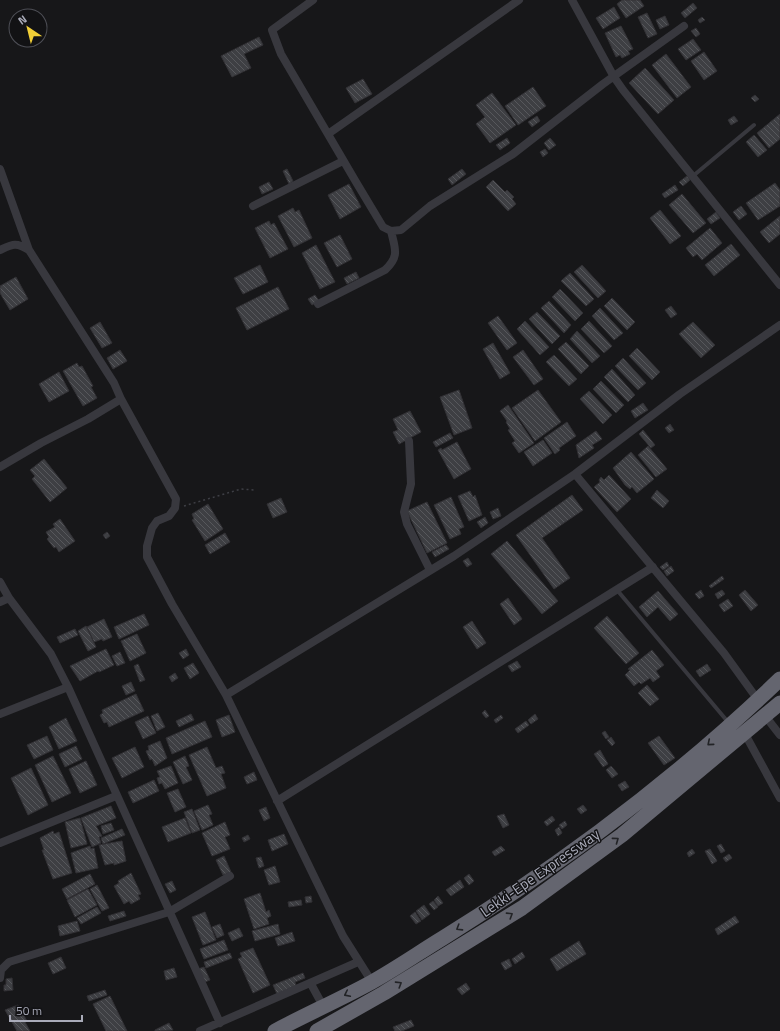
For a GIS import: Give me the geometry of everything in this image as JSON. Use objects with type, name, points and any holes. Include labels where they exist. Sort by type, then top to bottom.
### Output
[{"type":"highway","name":"Lekki-Epe Expressway","points":[[275,1031],[372,982],[509,896],[582,844],[670,777],[731,725],[780,679]]},
{"type":"highway","name":"Lekki-Epe Expressway","points":[[317,1031],[384,994],[522,908],[622,835],[745,734],[780,703]]},
{"type":"street","points":[[313,0],[272,30],[281,54],[343,161],[383,227],[391,230],[401,230],[430,206],[514,154],[614,77],[684,26]]},
{"type":"street","points":[[328,134],[519,0]]},
{"type":"street","points":[[572,0],[614,77],[780,285]]},
{"type":"street","points":[[253,206],[343,161]]},
{"type":"street","points":[[0,169],[29,250],[114,383],[121,399],[176,499],[174,508],[169,516],[157,521],[152,528],[147,546],[147,556],[172,604],[226,695],[343,936],[372,982]]},
{"type":"street","points":[[318,304],[385,270],[392,263],[396,256],[391,230]]},
{"type":"street","points":[[0,250],[12,244],[20,244],[29,250]]},
{"type":"street","points":[[226,695],[454,556],[575,474],[680,394],[780,325]]},
{"type":"street","points":[[0,466],[41,443],[88,420],[121,399]]},
{"type":"street","points":[[409,441],[411,484],[404,512],[407,524],[430,570]]},
{"type":"street","points":[[575,474],[724,653],[758,700]]},
{"type":"street","points":[[277,800],[653,567]]},
{"type":"street","points":[[0,582],[9,598],[51,654],[68,687],[220,1023]]},
{"type":"street","points":[[0,602],[9,598]]},
{"type":"street","points":[[0,714],[68,687]]},
{"type":"street","points":[[766,716],[780,735]]},
{"type":"street","points":[[745,734],[780,798]]},
{"type":"street","points":[[0,843],[116,796]]},
{"type":"street","points":[[0,978],[1,970],[9,962],[169,912],[230,876]]},
{"type":"street","points":[[200,1031],[311,984],[358,962]]},
{"type":"street","points":[[311,984],[323,1006]]},
{"type":"lane","points":[[693,176],[754,125]]},
{"type":"lane","points":[[617,590],[731,725]]},
{"type":"path","points":[[174,508],[201,502],[241,489],[255,490]]},
{"type":"building","points":[[622,0],[640,0],[644,6],[626,18],[617,4]]},
{"type":"building","points":[[693,3],[697,8],[685,18],[681,13]]},
{"type":"building","points":[[614,7],[620,18],[603,29],[596,18]]},
{"type":"building","points":[[647,13],[657,34],[648,38],[638,17]]},
{"type":"building","points":[[665,16],[669,25],[660,29],[656,20]]},
{"type":"building","points":[[702,17],[705,20],[700,23],[698,20]]},
{"type":"building","points":[[621,26],[633,49],[628,51],[630,54],[622,58],[620,55],[616,57],[605,33]]},
{"type":"building","points":[[696,28],[700,34],[696,37],[691,31]]},
{"type":"building","points":[[259,37],[263,45],[244,54],[251,68],[232,77],[221,56]]},
{"type":"building","points":[[693,39],[701,50],[686,60],[678,49]]},
{"type":"building","points":[[704,52],[717,71],[704,80],[691,61]]},
{"type":"building","points":[[666,54],[691,87],[677,98],[652,65]]},
{"type":"building","points":[[645,68],[674,100],[658,114],[629,83]]},
{"type":"building","points":[[363,79],[372,94],[355,103],[346,88]]},
{"type":"building","points":[[533,87],[546,106],[518,125],[505,106]]},
{"type":"building","points":[[492,93],[516,125],[490,143],[476,124],[485,117],[476,105]]},
{"type":"building","points":[[755,95],[759,99],[755,102],[751,98]]},
{"type":"building","points":[[780,114],[780,139],[769,148],[757,133]]},
{"type":"building","points":[[537,116],[540,121],[532,127],[528,122]]},
{"type":"building","points":[[734,116],[738,121],[731,125],[728,120]]},
{"type":"building","points":[[754,135],[767,150],[758,157],[746,142]]},
{"type":"building","points":[[507,138],[510,143],[500,150],[496,145]]},
{"type":"building","points":[[550,138],[556,145],[549,150],[544,143]]},
{"type":"building","points":[[545,149],[548,153],[543,157],[540,152]]},
{"type":"building","points":[[287,169],[293,181],[289,184],[283,171]]},
{"type":"building","points":[[462,169],[466,174],[452,185],[448,179]]},
{"type":"building","points":[[687,176],[690,180],[683,186],[679,182]]},
{"type":"building","points":[[493,180],[505,192],[507,190],[514,197],[512,199],[516,204],[508,211],[486,187]]},
{"type":"building","points":[[269,182],[273,189],[262,194],[259,187]]},
{"type":"building","points":[[775,183],[780,190],[780,206],[758,220],[746,203]]},
{"type":"building","points":[[349,184],[361,207],[340,219],[328,195]]},
{"type":"building","points":[[675,185],[678,190],[665,198],[662,194]]},
{"type":"building","points":[[682,194],[706,223],[693,233],[669,205]]},
{"type":"building","points":[[741,206],[747,214],[739,220],[733,212]]},
{"type":"building","points":[[293,208],[295,212],[299,210],[312,238],[294,247],[278,216]]},
{"type":"building","points":[[660,210],[681,236],[670,244],[650,218]]},
{"type":"building","points":[[716,212],[720,218],[711,224],[707,219]]},
{"type":"building","points":[[780,216],[780,234],[769,243],[760,232]]},
{"type":"building","points":[[269,221],[271,225],[274,223],[288,249],[270,258],[255,228]]},
{"type":"building","points":[[710,228],[722,243],[702,260],[697,254],[693,257],[686,248]]},
{"type":"building","points":[[340,235],[352,259],[337,267],[324,243]]},
{"type":"building","points":[[731,244],[740,255],[714,276],[705,265]]},
{"type":"building","points":[[316,245],[335,282],[320,289],[302,253]]},
{"type":"building","points":[[260,265],[268,282],[243,294],[234,278]]},
{"type":"building","points":[[582,265],[606,291],[598,298],[574,272]]},
{"type":"building","points":[[356,272],[359,278],[347,284],[344,278]]},
{"type":"building","points":[[570,273],[594,299],[586,306],[561,281]]},
{"type":"building","points":[[16,277],[28,299],[10,310],[0,293],[0,286]]},
{"type":"building","points":[[278,287],[289,309],[247,330],[236,308]]},
{"type":"building","points":[[560,289],[583,313],[575,321],[552,297]]},
{"type":"building","points":[[315,295],[319,301],[312,305],[308,299]]},
{"type":"building","points":[[612,298],[635,322],[627,330],[604,306]]},
{"type":"building","points":[[549,301],[571,325],[564,333],[541,308]]},
{"type":"building","points":[[671,306],[677,314],[671,318],[665,310]]},
{"type":"building","points":[[600,308],[623,333],[614,340],[592,316]]},
{"type":"building","points":[[537,312],[560,336],[552,344],[529,319]]},
{"type":"building","points":[[498,316],[517,343],[507,350],[488,323]]},
{"type":"building","points":[[525,321],[549,347],[540,355],[517,329]]},
{"type":"building","points":[[589,321],[612,346],[604,353],[581,329]]},
{"type":"building","points":[[100,322],[112,343],[102,348],[90,328]]},
{"type":"building","points":[[693,322],[715,345],[701,358],[679,334]]},
{"type":"building","points":[[577,331],[600,356],[592,363],[570,339]]},
{"type":"building","points":[[566,342],[589,366],[581,374],[558,349]]},
{"type":"building","points":[[493,343],[510,373],[500,379],[483,349]]},
{"type":"building","points":[[637,348],[660,372],[652,380],[629,356]]},
{"type":"building","points":[[120,350],[127,361],[113,369],[107,358]]},
{"type":"building","points":[[523,350],[543,379],[534,385],[513,357]]},
{"type":"building","points":[[554,355],[577,379],[569,386],[546,362]]},
{"type":"building","points":[[623,358],[646,383],[638,390],[615,366]]},
{"type":"building","points":[[77,363],[79,367],[82,366],[93,386],[91,387],[97,398],[83,406],[63,371]]},
{"type":"building","points":[[612,369],[635,395],[628,402],[604,377]]},
{"type":"building","points":[[59,372],[69,391],[49,402],[39,384]]},
{"type":"building","points":[[601,381],[624,405],[616,413],[593,389]]},
{"type":"building","points":[[459,390],[472,428],[454,435],[440,397]]},
{"type":"building","points":[[538,390],[561,422],[535,441],[512,408]]},
{"type":"building","points":[[589,391],[612,415],[603,424],[580,399]]},
{"type":"building","points":[[643,403],[648,410],[635,418],[631,411]]},
{"type":"building","points":[[508,405],[534,443],[519,453],[512,443],[515,441],[508,430],[510,429],[506,422],[507,421],[500,411]]},
{"type":"building","points":[[410,411],[421,432],[399,444],[393,432],[398,430],[393,419]]},
{"type":"building","points":[[567,422],[576,436],[559,448],[560,450],[555,454],[544,438]]},
{"type":"building","points":[[670,424],[674,430],[669,433],[665,428]]},
{"type":"building","points":[[643,430],[655,445],[651,448],[639,434]]},
{"type":"building","points":[[596,431],[602,439],[592,445],[594,448],[579,458],[576,445]]},
{"type":"building","points":[[450,433],[453,438],[436,447],[433,442]]},
{"type":"building","points":[[543,440],[552,453],[533,466],[524,452]]},
{"type":"building","points":[[457,442],[471,469],[454,479],[438,450],[441,448],[442,450]]},
{"type":"building","points":[[648,446],[667,469],[656,477],[638,455]]},
{"type":"building","points":[[631,452],[654,479],[637,493],[632,487],[630,489],[625,485],[613,468]]},
{"type":"building","points":[[44,459],[67,488],[50,502],[32,479],[35,476],[30,470]]},
{"type":"building","points":[[609,475],[631,499],[617,512],[594,487],[600,482],[599,480],[601,477],[604,480]]},
{"type":"building","points":[[657,490],[669,501],[663,508],[651,498]]},
{"type":"building","points":[[470,491],[473,497],[475,495],[482,515],[469,521],[458,496]]},
{"type":"building","points":[[572,495],[583,510],[542,538],[570,578],[554,589],[516,535]]},
{"type":"building","points":[[451,497],[464,527],[459,529],[461,534],[450,539],[434,505]]},
{"type":"building","points":[[281,498],[287,512],[273,518],[267,504]]},
{"type":"building","points":[[427,502],[447,543],[427,553],[407,511]]},
{"type":"building","points":[[208,504],[223,529],[205,541],[192,520],[194,519],[192,514]]},
{"type":"building","points":[[498,508],[501,516],[493,519],[490,512]]},
{"type":"building","points":[[485,517],[488,523],[481,528],[477,522]]},
{"type":"building","points":[[60,519],[75,541],[59,552],[47,539],[49,537],[46,532],[55,527],[53,524]]},
{"type":"building","points":[[107,532],[110,536],[106,539],[103,535]]},
{"type":"building","points":[[225,533],[230,542],[210,554],[205,545]]},
{"type":"building","points":[[507,541],[558,601],[542,614],[491,554]]},
{"type":"building","points":[[446,545],[449,549],[435,557],[432,552]]},
{"type":"building","points":[[468,558],[472,564],[467,567],[463,561]]},
{"type":"building","points":[[667,562],[669,566],[663,570],[660,567]]},
{"type":"building","points":[[671,566],[674,571],[667,576],[664,571]]},
{"type":"building","points":[[722,576],[724,579],[711,588],[709,586]]},
{"type":"building","points":[[701,590],[704,596],[699,599],[695,594]]},
{"type":"building","points":[[722,590],[725,594],[718,599],[715,594]]},
{"type":"building","points":[[745,590],[758,605],[751,611],[739,595]]},
{"type":"building","points":[[658,591],[678,614],[670,621],[658,607],[647,617],[639,607]]},
{"type":"building","points":[[508,598],[522,619],[514,625],[500,604]]},
{"type":"building","points":[[728,599],[733,606],[724,612],[719,605]]},
{"type":"building","points":[[144,614],[149,625],[119,639],[114,627]]},
{"type":"building","points":[[607,616],[639,653],[626,664],[594,628]]},
{"type":"building","points":[[104,619],[112,637],[103,641],[102,639],[94,642],[87,627]]},
{"type":"building","points":[[472,621],[486,643],[477,649],[463,627]]},
{"type":"building","points":[[86,626],[96,647],[88,651],[78,631]]},
{"type":"building","points":[[75,629],[78,635],[60,643],[57,637]]},
{"type":"building","points":[[137,634],[146,653],[130,661],[121,641]]},
{"type":"building","points":[[106,649],[114,665],[99,672],[98,671],[80,681],[70,666]]},
{"type":"building","points":[[186,649],[189,655],[183,659],[179,653]]},
{"type":"building","points":[[652,650],[664,665],[656,671],[660,677],[653,682],[650,678],[641,684],[639,682],[634,686],[625,675],[630,670],[628,669]]},
{"type":"building","points":[[120,652],[125,663],[117,666],[112,656]]},
{"type":"building","points":[[517,661],[521,667],[512,672],[508,666]]},
{"type":"building","points":[[193,663],[199,673],[190,679],[184,668]]},
{"type":"building","points":[[138,664],[145,680],[140,682],[134,666]]},
{"type":"building","points":[[707,664],[711,670],[700,677],[696,671]]},
{"type":"building","points":[[175,673],[178,678],[172,682],[169,677]]},
{"type":"building","points":[[131,682],[135,691],[126,695],[122,686]]},
{"type":"building","points":[[647,685],[659,699],[650,706],[638,693]]},
{"type":"building","points":[[136,694],[144,711],[109,727],[107,722],[104,723],[100,715],[103,713],[102,710]]},
{"type":"building","points":[[485,710],[489,716],[486,718],[482,713]]},
{"type":"building","points":[[158,713],[165,727],[157,731],[151,716]]},
{"type":"building","points":[[191,714],[194,720],[179,727],[176,721]]},
{"type":"building","points":[[535,714],[538,719],[531,724],[528,720]]},
{"type":"building","points":[[229,715],[235,732],[222,737],[216,720]]},
{"type":"building","points":[[501,715],[503,718],[496,723],[494,720]]},
{"type":"building","points":[[148,716],[156,733],[143,739],[135,722]]},
{"type":"building","points":[[66,718],[77,741],[59,749],[49,727]]},
{"type":"building","points":[[205,721],[212,737],[172,754],[166,738]]},
{"type":"building","points":[[526,721],[529,725],[518,733],[515,729]]},
{"type":"building","points":[[605,731],[609,737],[606,739],[602,733]]},
{"type":"building","points":[[47,736],[53,750],[34,759],[27,745]]},
{"type":"building","points":[[659,736],[675,758],[664,765],[648,743]]},
{"type":"building","points":[[611,737],[615,743],[612,746],[607,740]]},
{"type":"building","points":[[160,741],[167,758],[155,766],[152,759],[150,760],[146,751],[149,750],[148,746]]},
{"type":"building","points":[[76,746],[82,759],[65,767],[59,754]]},
{"type":"building","points":[[135,747],[144,767],[122,778],[112,758]]},
{"type":"building","points":[[207,747],[216,768],[222,766],[225,773],[221,774],[226,788],[207,796],[189,755]]},
{"type":"building","points":[[600,750],[608,764],[603,767],[594,754]]},
{"type":"building","points":[[53,756],[71,793],[52,802],[35,765]]},
{"type":"building","points":[[185,756],[189,766],[186,767],[192,780],[183,784],[173,762]]},
{"type":"building","points":[[86,761],[97,785],[80,793],[69,769]]},
{"type":"building","points":[[171,766],[178,783],[165,789],[162,783],[159,784],[157,778],[160,777],[157,771]]},
{"type":"building","points":[[611,766],[618,774],[612,778],[606,770]]},
{"type":"building","points":[[31,768],[48,805],[28,815],[11,778]]},
{"type":"building","points":[[254,772],[257,780],[247,784],[244,777]]},
{"type":"building","points":[[154,780],[159,791],[133,803],[128,792]]},
{"type":"building","points":[[625,781],[629,787],[622,791],[618,785]]},
{"type":"building","points":[[178,789],[186,807],[175,812],[167,793]]},
{"type":"building","points":[[208,805],[212,814],[209,815],[213,825],[202,830],[194,811]]},
{"type":"building","points":[[583,805],[587,810],[581,814],[577,809]]},
{"type":"building","points":[[111,806],[116,818],[96,826],[102,836],[99,837],[101,843],[92,847],[81,818]]},
{"type":"building","points":[[266,807],[270,818],[264,821],[259,810]]},
{"type":"building","points":[[192,809],[200,830],[192,833],[184,812]]},
{"type":"building","points":[[504,814],[509,825],[503,828],[497,816]]},
{"type":"building","points":[[552,816],[555,820],[547,826],[544,822]]},
{"type":"building","points":[[80,818],[87,844],[71,848],[65,822]]},
{"type":"building","points":[[185,818],[191,833],[168,842],[162,827]]},
{"type":"building","points":[[565,821],[567,825],[562,829],[559,825]]},
{"type":"building","points":[[225,822],[230,835],[225,837],[230,849],[212,856],[202,833]]},
{"type":"building","points":[[111,823],[114,830],[103,834],[101,826]]},
{"type":"building","points":[[559,827],[562,833],[558,836],[555,830]]},
{"type":"building","points":[[122,829],[125,835],[103,844],[101,838]]},
{"type":"building","points":[[53,831],[54,834],[59,832],[72,873],[53,879],[42,850],[44,850],[40,838]]},
{"type":"building","points":[[284,834],[288,844],[272,851],[268,840]]},
{"type":"building","points":[[248,835],[250,839],[244,842],[242,838]]},
{"type":"building","points":[[122,841],[126,861],[114,865],[114,863],[105,865],[99,845]]},
{"type":"building","points":[[721,844],[725,851],[721,853],[717,846]]},
{"type":"building","points":[[90,846],[91,849],[94,848],[98,868],[76,873],[71,853]]},
{"type":"building","points":[[501,846],[505,850],[495,856],[492,852]]},
{"type":"building","points":[[692,849],[695,853],[689,857],[687,853]]},
{"type":"building","points":[[710,849],[717,861],[712,864],[705,851]]},
{"type":"building","points":[[729,854],[732,858],[726,862],[723,858]]},
{"type":"building","points":[[224,856],[231,872],[223,875],[216,860]]},
{"type":"building","points":[[261,857],[264,866],[259,868],[256,858]]},
{"type":"building","points":[[275,866],[280,882],[269,885],[264,870]]},
{"type":"building","points":[[131,873],[141,894],[138,895],[140,899],[131,904],[129,901],[124,904],[114,886],[119,883],[118,881]]},
{"type":"building","points":[[90,874],[95,884],[67,899],[62,889]]},
{"type":"building","points":[[469,874],[474,881],[469,885],[464,878]]},
{"type":"building","points":[[460,880],[464,887],[451,896],[446,890]]},
{"type":"building","points":[[172,881],[176,890],[170,893],[165,884]]},
{"type":"building","points":[[97,885],[109,908],[102,911],[90,889]]},
{"type":"building","points":[[88,889],[97,905],[75,917],[67,900]]},
{"type":"building","points":[[260,893],[266,912],[269,910],[271,916],[267,918],[269,924],[254,929],[244,899]]},
{"type":"building","points":[[311,896],[312,902],[306,903],[305,897]]},
{"type":"building","points":[[438,896],[443,903],[438,906],[434,900]]},
{"type":"building","points":[[301,900],[302,905],[289,907],[288,902]]},
{"type":"building","points":[[433,901],[438,907],[434,910],[429,904]]},
{"type":"building","points":[[424,905],[430,914],[422,920],[416,911]]},
{"type":"building","points":[[97,907],[101,913],[81,924],[77,918]]},
{"type":"building","points":[[124,911],[126,916],[110,921],[108,916]]},
{"type":"building","points":[[205,912],[216,940],[203,945],[192,917]]},
{"type":"building","points":[[415,912],[421,921],[416,924],[410,916]]},
{"type":"building","points":[[735,916],[739,922],[718,935],[715,929]]},
{"type":"building","points":[[77,921],[80,931],[60,936],[58,926]]},
{"type":"building","points":[[220,924],[224,935],[217,938],[212,927]]},
{"type":"building","points":[[278,924],[280,934],[255,941],[252,931]]},
{"type":"building","points":[[239,928],[243,936],[232,941],[228,933]]},
{"type":"building","points":[[292,932],[295,941],[278,946],[275,938]]},
{"type":"building","points":[[224,940],[228,950],[204,959],[200,949]]},
{"type":"building","points":[[579,941],[586,954],[557,971],[550,959]]},
{"type":"building","points":[[253,948],[270,985],[253,993],[238,959],[242,957],[240,953]]},
{"type":"building","points":[[522,952],[525,957],[515,964],[512,959]]},
{"type":"building","points":[[230,953],[232,958],[206,968],[204,962]]},
{"type":"building","points":[[61,957],[66,968],[53,974],[48,963]]},
{"type":"building","points":[[509,959],[512,966],[505,970],[501,963]]},
{"type":"building","points":[[204,967],[210,980],[205,982],[198,969]]},
{"type":"building","points":[[174,968],[177,977],[166,980],[164,971]]},
{"type":"building","points":[[303,973],[305,978],[295,982],[296,986],[277,994],[273,985]]},
{"type":"building","points":[[12,978],[13,990],[4,991],[6,979]]},
{"type":"building","points":[[466,983],[470,989],[462,995],[457,989]]},
{"type":"building","points":[[105,990],[107,995],[89,1001],[87,996]]},
{"type":"building","points":[[110,996],[127,1031],[106,1031],[93,1004]]},
{"type":"building","points":[[18,1005],[27,1021],[25,1022],[30,1031],[17,1031],[5,1010]]},
{"type":"building","points":[[411,1020],[414,1026],[402,1031],[395,1031],[393,1027]]},
{"type":"building","points":[[169,1023],[173,1030],[155,1031],[155,1030]]}]
